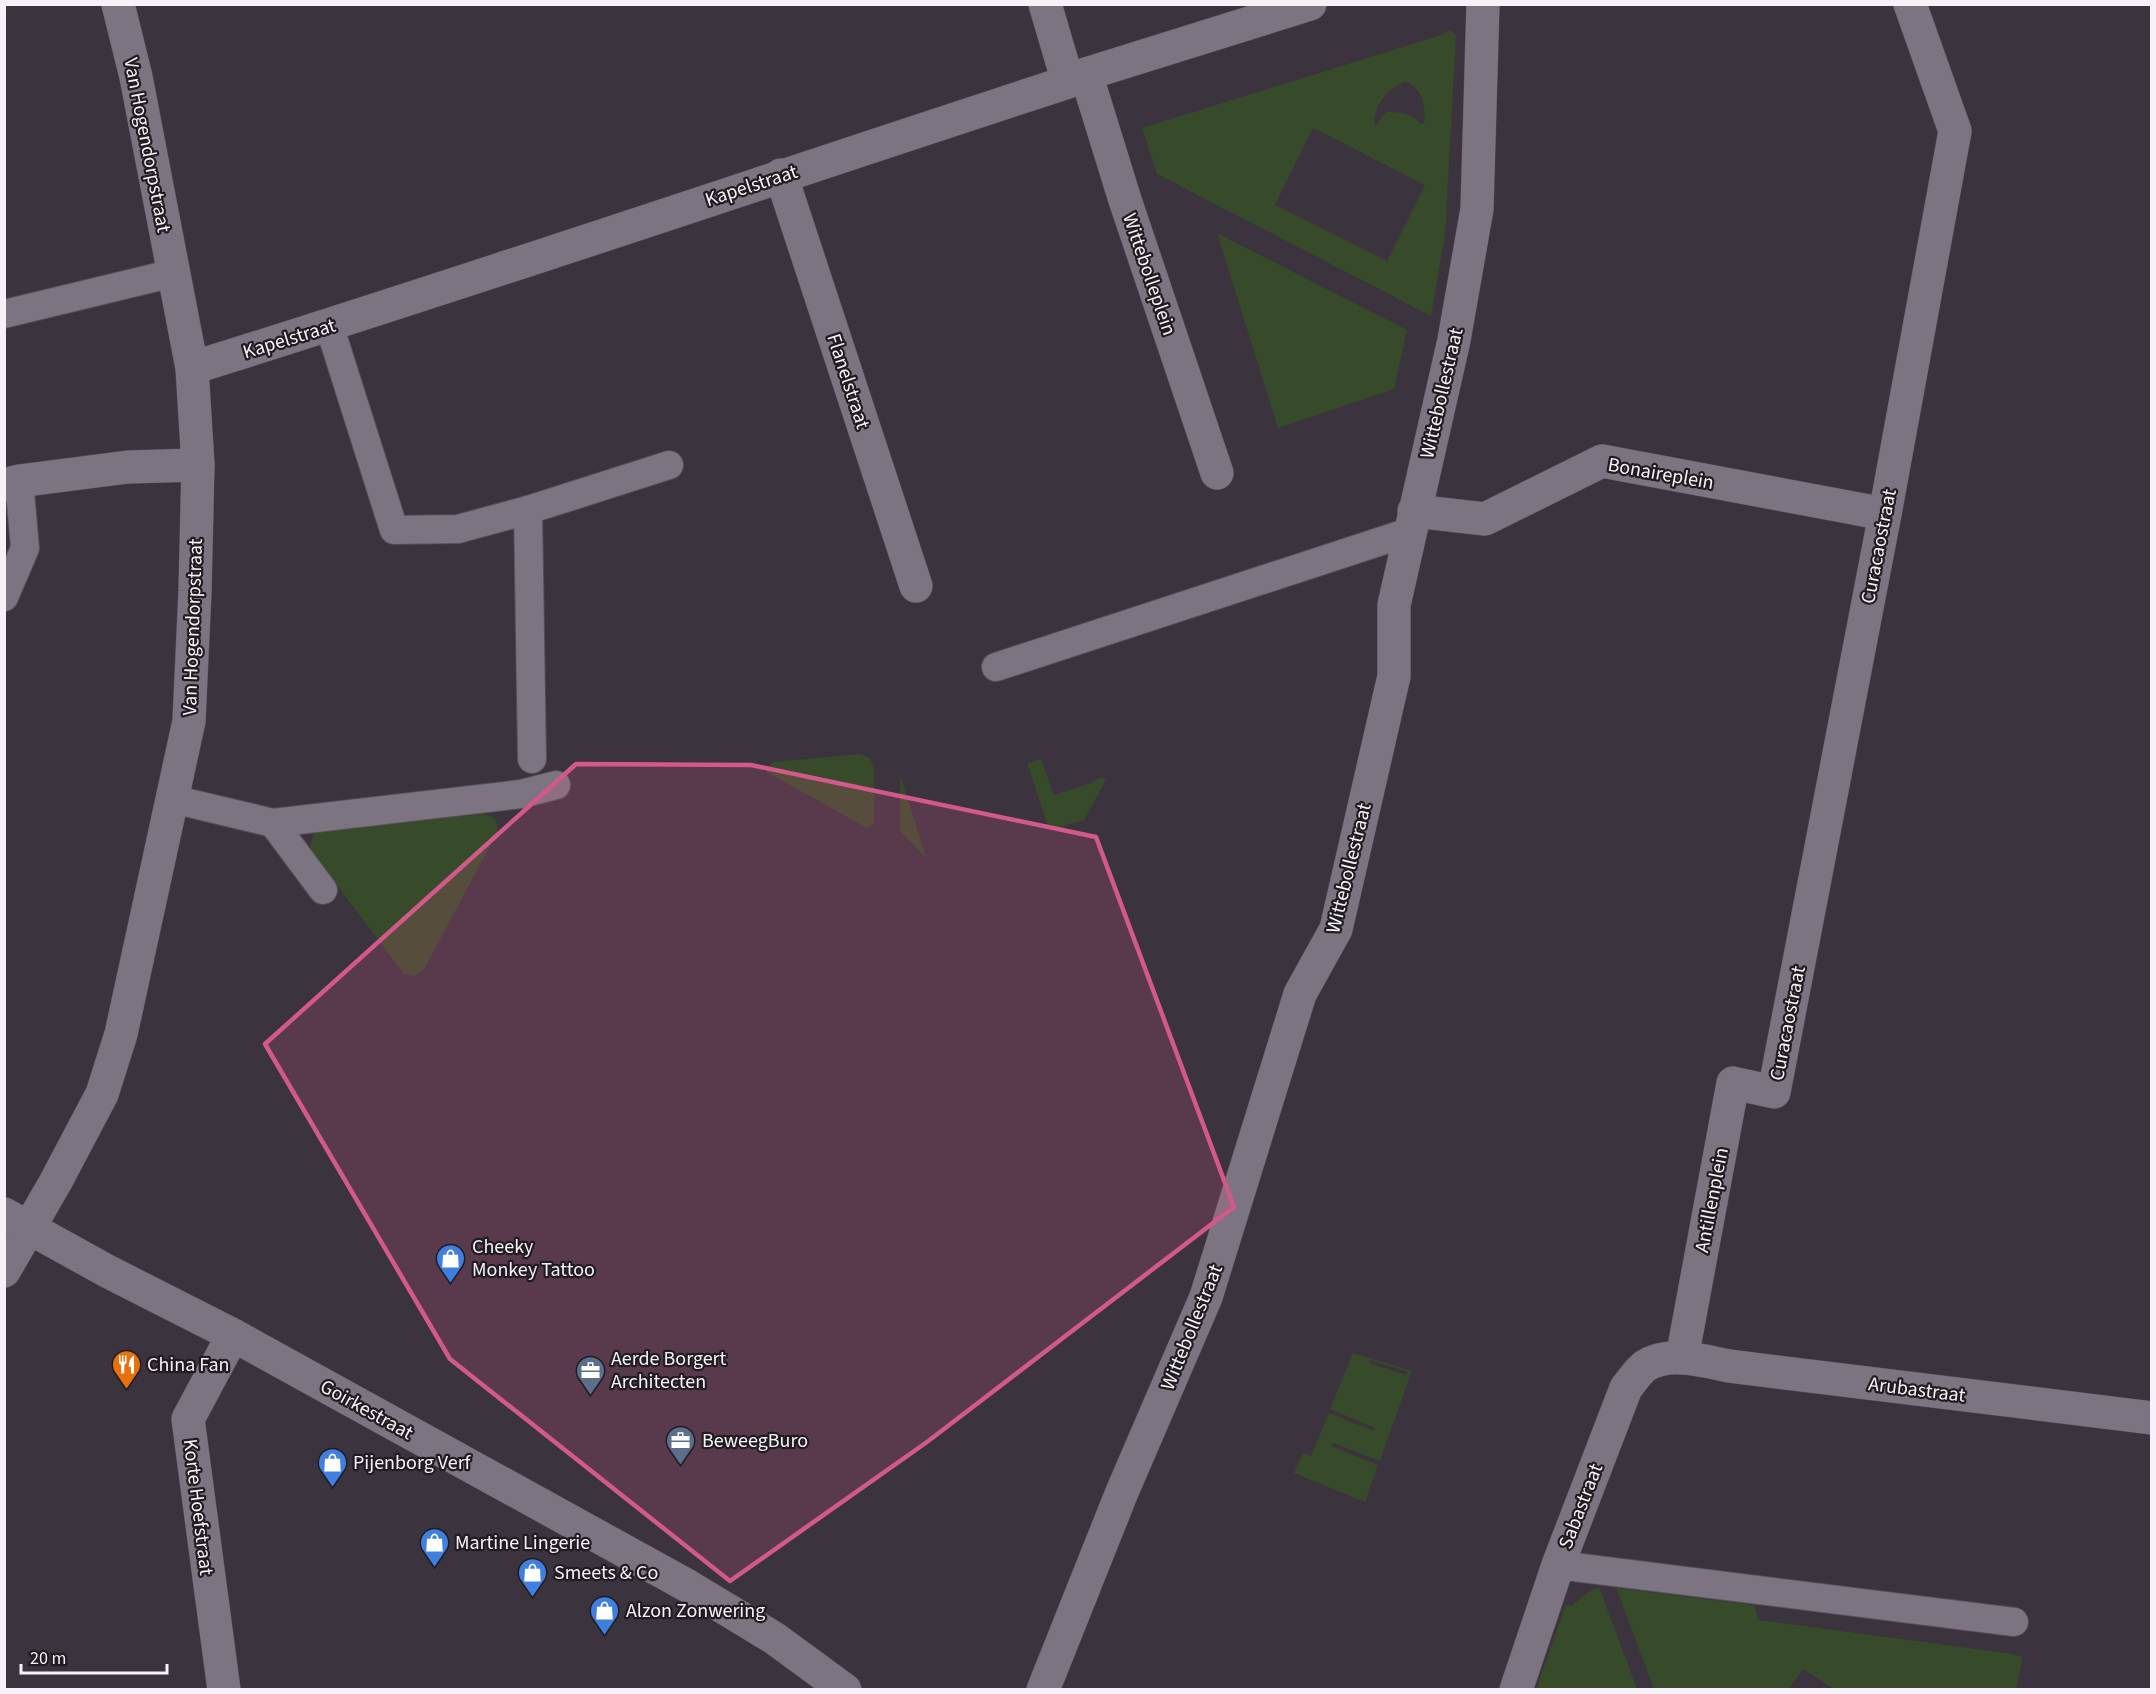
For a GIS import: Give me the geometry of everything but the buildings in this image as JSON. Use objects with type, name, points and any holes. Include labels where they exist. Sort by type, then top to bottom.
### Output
[{"type":"street","name":"Van Hogendorpstraat","points":[[4,1271],[17,1221],[102,1094],[121,1034],[189,720],[198,465],[192,368],[136,77],[118,4]]},
{"type":"street","name":"Wittebolleplein","points":[[1045,4],[1125,200],[1217,473]]},
{"type":"street","name":"Kapelstraat","points":[[192,368],[1310,4]]},
{"type":"street","name":"Wittebollestraat","points":[[1043,1689],[1122,1492],[1206,1297],[1300,994],[1336,929],[1394,676],[1394,605],[1454,340],[1477,209],[1483,4]]},
{"type":"street","name":"Curacaostraat","points":[[1774,1092],[1885,514],[1955,131],[1910,4]]},
{"type":"street","name":"Flanelstraat","points":[[781,175],[916,586]]},
{"type":"street","name":"Bonaireplein","points":[[1411,522],[1485,519],[1602,461],[1885,514]]},
{"type":"street","points":[[12,483],[128,467],[198,465]]},
{"type":"street","name":"Antillenplein","points":[[1682,1358],[1733,1083],[1774,1092]]},
{"type":"street","name":"Goirkestraat","points":[[17,1221],[233,1335],[688,1586],[774,1638],[845,1689]]},
{"type":"street","name":"Korte Hoefstraat","points":[[224,1689],[188,1419],[233,1335]]},
{"type":"street","name":"Arubastraat","points":[[1682,1358],[1729,1366],[2151,1418]]},
{"type":"street","name":"Sabastraat","points":[[1516,1689],[1558,1565],[1626,1388],[1645,1366],[1665,1359],[1682,1358]]},
{"type":"lane","points":[[4,314],[174,273]]},
{"type":"lane","points":[[329,325],[394,530],[458,529],[528,510],[669,465]]},
{"type":"lane","points":[[4,597],[25,548],[12,483]]},
{"type":"lane","points":[[528,510],[532,759]]},
{"type":"lane","points":[[996,667],[1411,522]]},
{"type":"lane","points":[[172,799],[273,823],[521,794],[556,785]]},
{"type":"lane","points":[[273,823],[323,890]]},
{"type":"lane","points":[[1558,1565],[2014,1622]]},
{"type":"highlighted area","points":[[576,764],[751,765],[1096,837],[1234,1207],[927,1442],[730,1581],[450,1359],[265,1044]]},
{"type":"green space","points":[[1451,30],[1456,36],[1445,235],[1431,316],[1157,174],[1142,128]],"holes":[[[1404,82],[1415,87],[1422,98],[1425,112],[1424,124],[1405,114],[1386,112],[1375,126],[1376,112],[1382,100],[1392,89]],[[1313,128],[1425,185],[1387,261],[1275,205]]]},
{"type":"green space","points":[[1217,233],[1407,330],[1394,389],[1278,428]]},
{"type":"green space","points":[[860,754],[870,758],[874,769],[874,824],[867,828],[767,772],[767,768],[773,762]]},
{"type":"green space","points":[[1041,759],[1054,795],[1091,783],[1101,777],[1106,780],[1084,820],[1049,830],[1027,763]]},
{"type":"green space","points":[[900,774],[926,858],[900,831]]},
{"type":"green space","points":[[483,814],[495,820],[497,833],[424,969],[415,976],[404,974],[312,852],[310,847],[313,835],[324,829]]},
{"type":"green space","points":[[1353,1353],[1412,1371],[1380,1461],[1333,1443],[1331,1446],[1378,1465],[1365,1502],[1294,1473],[1303,1453],[1311,1456],[1329,1413],[1374,1431],[1375,1428],[1330,1409]],"holes":[[[1370,1360],[1408,1372],[1406,1375],[1369,1363]]]},
{"type":"green space","points":[[1599,1587],[1637,1689],[1536,1689],[1566,1605],[1571,1606]]},
{"type":"green space","points":[[1616,1588],[1754,1605],[1759,1620],[2023,1657],[2016,1689],[1834,1689],[1803,1669],[1789,1689],[1654,1689]]},
{"type":"place","name":"Cheeky Monkey Tattoo","points":[[451,1284]]},
{"type":"place","name":"China Fan","points":[[126,1390]]},
{"type":"place","name":"Aerde Borgert Architecten","points":[[590,1396]]},
{"type":"place","name":"BeweegBuro","points":[[681,1466]]},
{"type":"place","name":"Pijenborg Verf","points":[[332,1488]]},
{"type":"place","name":"Martine Lingerie","points":[[434,1568]]},
{"type":"place","name":"Smeets & Co","points":[[533,1598]]},
{"type":"place","name":"Alzon Zonwering","points":[[605,1636]]}]
